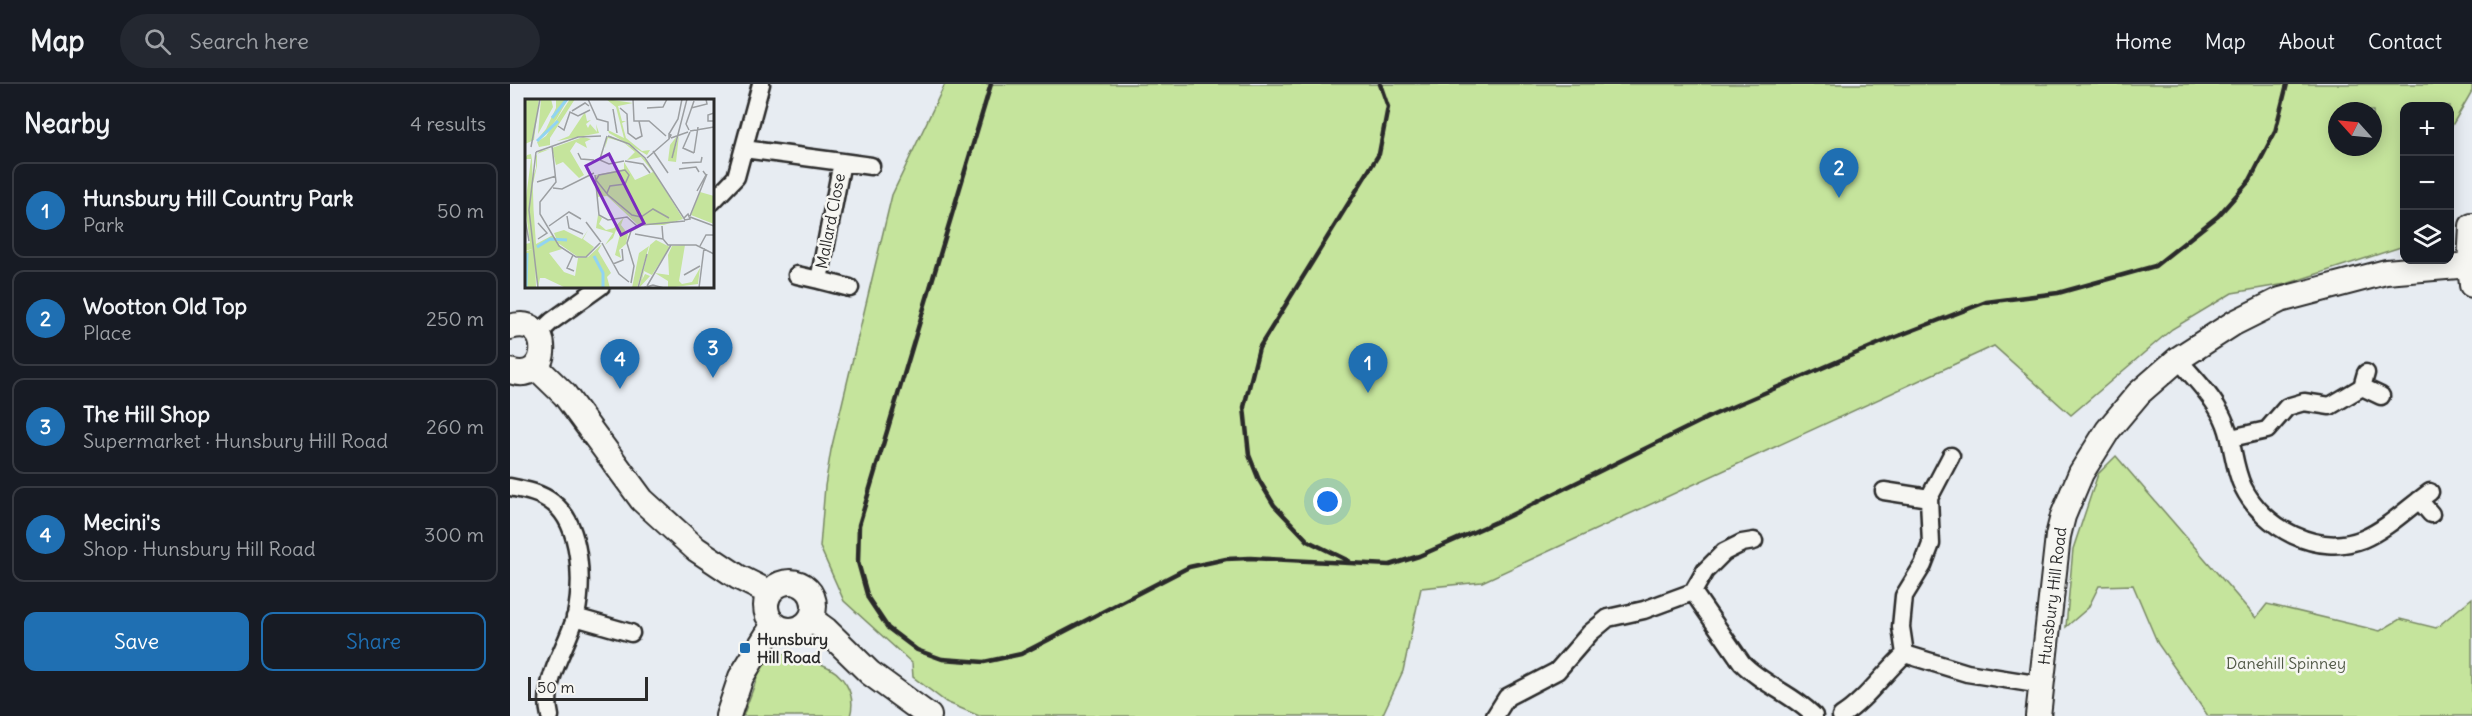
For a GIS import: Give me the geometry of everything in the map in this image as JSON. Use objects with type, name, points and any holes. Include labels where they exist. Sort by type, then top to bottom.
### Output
[{"type":"street","points":[[714,200],[736,177],[761,84]]},
{"type":"street","name":"Mallard Close","points":[[744,148],[871,166]]},
{"type":"street","name":"Mallard Close","points":[[819,280],[842,162]]},
{"type":"street","points":[[2471,275],[2472,226]]},
{"type":"street","name":"Hunsbury Hill Road","points":[[2038,716],[2058,536],[2081,473],[2108,430],[2139,393],[2178,359],[2234,323],[2280,300],[2386,272],[2471,275]]},
{"type":"street","name":"Mallard Close","points":[[797,275],[849,288]]},
{"type":"street","points":[[538,334],[552,321],[598,288]]},
{"type":"street","points":[[510,327],[520,325],[532,328],[538,334],[543,349],[542,357],[536,367],[520,373],[510,371]]},
{"type":"street","points":[[2178,359],[2219,409],[2231,438],[2235,464],[2243,488],[2259,512],[2284,531],[2310,541],[2342,545],[2363,539],[2380,530],[2425,496],[2431,514]]},
{"type":"street","points":[[536,367],[565,395],[642,500],[696,549],[738,577],[770,593]]},
{"type":"street","points":[[2231,438],[2267,430],[2287,407],[2304,402],[2330,406],[2364,380],[2380,396]]},
{"type":"street","points":[[1905,654],[1901,627],[1904,597],[1923,565],[1931,544],[1929,498],[1951,456]]},
{"type":"street","points":[[510,487],[532,492],[554,503],[569,524],[578,550],[580,587],[575,617],[551,677],[550,716]]},
{"type":"street","points":[[1884,491],[1929,498]]},
{"type":"street","points":[[1495,716],[1508,697],[1557,671],[1590,633],[1608,618],[1662,605],[1693,592],[1705,571],[1724,552],[1742,543],[1754,541]]},
{"type":"street","points":[[789,582],[803,586],[809,591],[814,604],[811,619],[805,625],[789,630],[774,624],[767,609],[770,593],[789,582]]},
{"type":"street","points":[[1693,592],[1751,672],[1806,708],[1814,716]]},
{"type":"street","points":[[575,617],[631,633]]},
{"type":"street","points":[[811,619],[826,630],[870,673],[929,716]]},
{"type":"street","points":[[728,716],[741,677],[774,624]]},
{"type":"street","points":[[1905,654],[1967,673],[2042,685]]},
{"type":"street","points":[[1841,716],[1853,709],[1885,672],[1905,654]]},
{"type":"green space","points":[[945,84],[2472,84],[2472,91],[2454,122],[2454,102],[2400,102],[2400,247],[2286,284],[2232,293],[2172,329],[2071,415],[1994,346],[1482,582],[1421,588],[1403,671],[1382,716],[979,716],[946,702],[913,677],[912,663],[844,601],[820,547],[825,486],[831,450],[892,195]]},
{"type":"green space","name":"Danehill Spinney","points":[[2116,456],[2256,618],[2267,604],[2380,631],[2400,619],[2436,628],[2472,598],[2472,716],[2208,716],[2158,644],[2133,585],[2099,586],[2088,608],[2066,627],[2073,549],[2098,474]]},
{"type":"green space","points":[[775,652],[816,662],[836,672],[850,692],[852,708],[850,716],[743,716],[760,670]]},
{"type":"railway","points":[[991,84],[859,525],[858,562],[868,598],[888,628],[917,650],[942,659],[984,662],[1021,654],[1189,567],[1226,559],[1250,558],[1390,565],[1419,556],[1505,518],[1711,416],[1880,343],[1986,302],[2058,293],[2155,266],[2218,216],[2250,180],[2275,132],[2287,84]]},
{"type":"railway","points":[[1349,561],[1308,541],[1274,505],[1259,480],[1249,455],[1244,407],[1259,348],[1379,154],[1388,107],[1380,84]]},
{"type":"place","name":"Wootton Old Top","points":[[1839,198]]},
{"type":"place","name":"The Hill Shop","points":[[713,378]]},
{"type":"place","name":"Mecini's","points":[[620,389]]},
{"type":"place","name":"Hunsbury Hill Country Park","points":[[1368,393]]},
{"type":"place","name":"Hunsbury Hill Road","points":[[745,648]]}]
